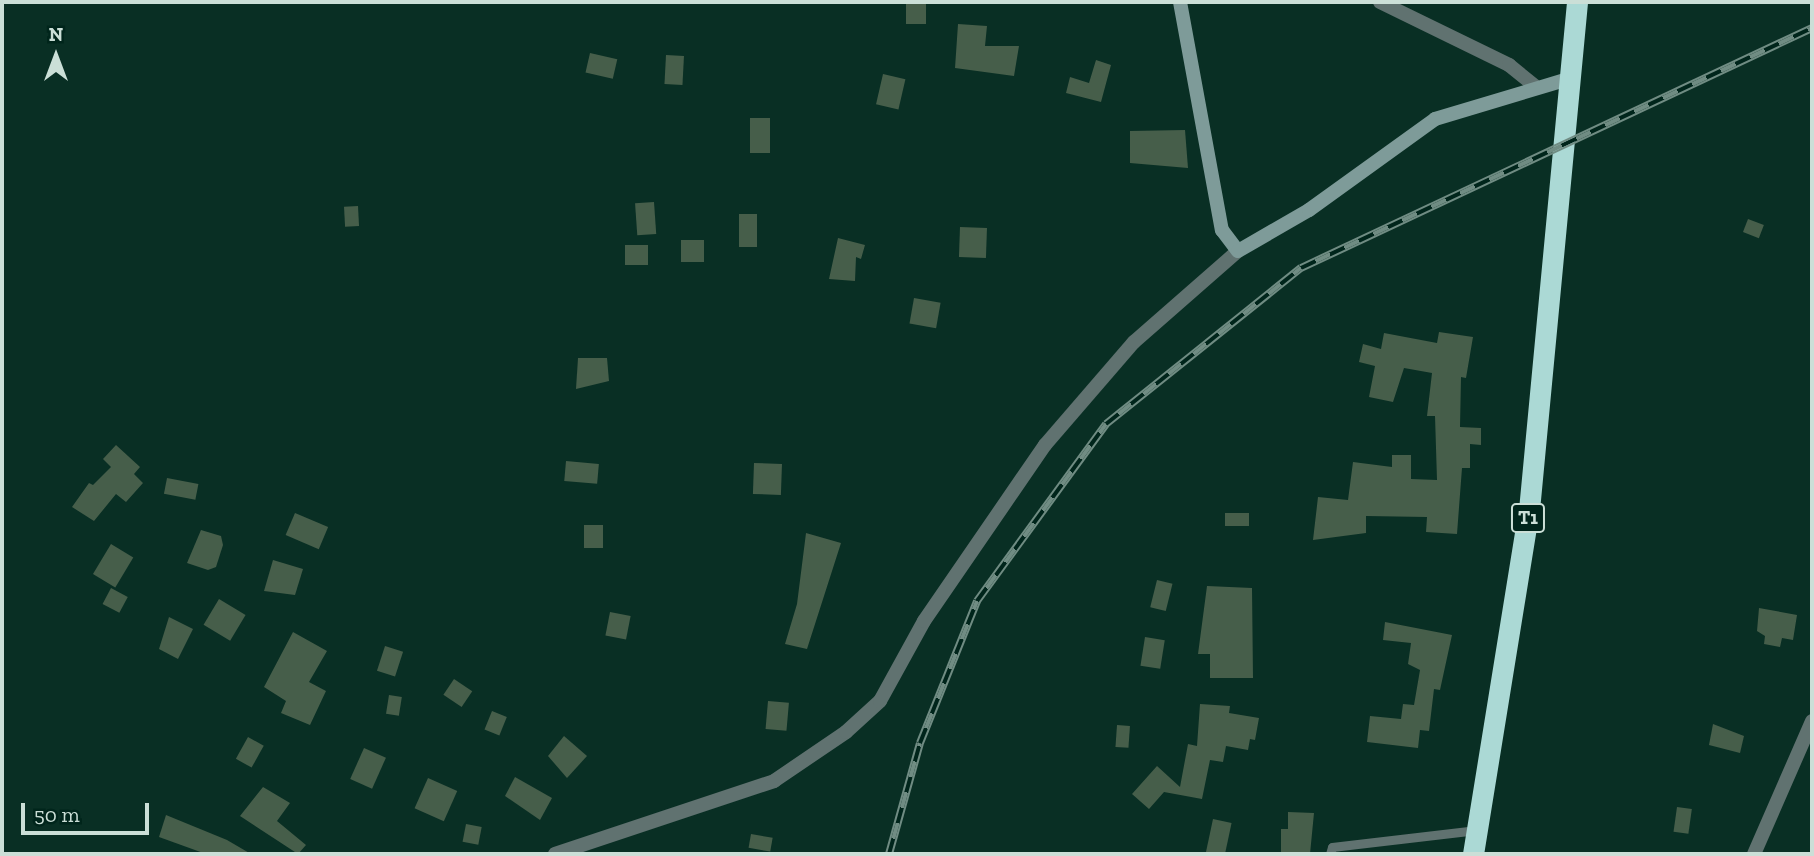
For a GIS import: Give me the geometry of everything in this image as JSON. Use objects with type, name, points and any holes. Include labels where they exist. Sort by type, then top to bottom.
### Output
[{"type":"highway","name":"T1","points":[[1473,854],[1529,510],[1577,2]]},
{"type":"street","points":[[1180,2],[1222,230],[1238,251]]},
{"type":"street","points":[[1380,2],[1509,65],[1537,88]]},
{"type":"street","points":[[555,854],[774,781],[846,732],[880,701],[924,621],[1045,445],[1134,342],[1238,251],[1309,210],[1435,119],[1537,88],[1567,86]]},
{"type":"street","points":[[1754,854],[1812,722]]},
{"type":"lane","points":[[1330,854],[1332,847],[1478,830]]},
{"type":"building","points":[[906,2],[926,2],[926,24],[906,24]]},
{"type":"building","points":[[958,24],[987,26],[985,46],[1019,46],[1014,76],[955,68]]},
{"type":"building","points":[[590,53],[617,59],[613,79],[586,72]]},
{"type":"building","points":[[666,55],[684,56],[682,85],[664,84]]},
{"type":"building","points":[[1096,60],[1111,65],[1101,102],[1066,93],[1070,77],[1089,83]]},
{"type":"building","points":[[883,74],[905,79],[898,109],[876,104]]},
{"type":"building","points":[[750,118],[770,118],[770,153],[750,153]]},
{"type":"building","points":[[1185,130],[1188,168],[1130,163],[1130,131]]},
{"type":"building","points":[[654,202],[656,234],[637,235],[635,203]]},
{"type":"building","points":[[358,206],[359,226],[345,227],[344,207]]},
{"type":"building","points":[[739,214],[757,214],[757,247],[739,247]]},
{"type":"building","points":[[1748,219],[1764,225],[1759,238],[1743,232]]},
{"type":"building","points":[[960,227],[987,228],[986,258],[959,257]]},
{"type":"building","points":[[838,238],[865,245],[861,259],[856,257],[855,281],[829,279]]},
{"type":"building","points":[[681,240],[704,240],[704,262],[681,262]]},
{"type":"building","points":[[625,245],[648,245],[648,265],[625,265]]},
{"type":"building","points":[[914,298],[941,303],[936,328],[909,324]]},
{"type":"building","points":[[1439,332],[1473,337],[1466,378],[1461,377],[1460,427],[1481,428],[1481,445],[1470,444],[1470,468],[1462,468],[1457,534],[1426,532],[1427,517],[1366,516],[1366,533],[1313,540],[1318,497],[1348,500],[1353,462],[1392,467],[1392,455],[1411,455],[1411,479],[1437,480],[1435,416],[1427,416],[1432,373],[1404,368],[1393,402],[1369,397],[1375,366],[1359,362],[1363,344],[1381,349],[1384,333],[1437,343]]},
{"type":"building","points":[[578,358],[607,358],[609,381],[576,389]]},
{"type":"building","points":[[116,445],[140,467],[134,474],[143,483],[126,502],[116,494],[94,521],[72,507],[89,483],[93,485],[111,467],[103,459]]},
{"type":"building","points":[[566,461],[599,464],[597,484],[564,481]]},
{"type":"building","points":[[754,463],[782,464],[781,495],[753,494]]},
{"type":"building","points":[[167,478],[198,484],[195,500],[164,494]]},
{"type":"building","points":[[295,513],[328,527],[319,549],[286,535]]},
{"type":"building","points":[[1225,513],[1249,513],[1249,526],[1225,526]]},
{"type":"building","points":[[584,525],[603,525],[603,548],[584,548]]},
{"type":"building","points":[[201,530],[221,536],[223,545],[216,567],[208,570],[187,563]]},
{"type":"building","points":[[806,533],[841,543],[807,649],[785,644],[797,604]]},
{"type":"building","points":[[111,544],[133,557],[115,587],[93,574]]},
{"type":"building","points":[[273,560],[303,569],[295,595],[264,591]]},
{"type":"building","points":[[1157,580],[1173,584],[1166,611],[1150,607]]},
{"type":"building","points":[[1207,586],[1252,588],[1253,678],[1210,678],[1210,654],[1198,654]]},
{"type":"building","points":[[111,588],[128,597],[119,613],[103,604]]},
{"type":"building","points":[[219,599],[246,615],[230,641],[204,625]]},
{"type":"building","points":[[1759,608],[1797,615],[1793,640],[1782,638],[1780,647],[1764,644],[1765,636],[1757,631]]},
{"type":"building","points":[[610,612],[631,616],[626,640],[605,636]]},
{"type":"building","points":[[169,617],[193,629],[178,659],[159,649]]},
{"type":"building","points":[[1385,622],[1452,635],[1440,690],[1434,689],[1429,731],[1420,730],[1418,748],[1367,742],[1370,716],[1401,719],[1403,704],[1414,705],[1420,670],[1408,664],[1411,643],[1383,640]]},
{"type":"building","points":[[293,632],[327,651],[309,682],[326,691],[310,725],[281,713],[286,701],[264,687]]},
{"type":"building","points":[[1145,637],[1165,640],[1160,669],[1140,666]]},
{"type":"building","points":[[385,646],[403,652],[395,677],[377,671]]},
{"type":"building","points":[[454,679],[472,691],[462,707],[443,695]]},
{"type":"building","points":[[389,695],[402,697],[399,716],[386,714]]},
{"type":"building","points":[[768,701],[789,703],[786,731],[766,729]]},
{"type":"building","points":[[1200,704],[1230,706],[1229,713],[1259,718],[1255,740],[1250,739],[1248,750],[1226,746],[1223,762],[1210,760],[1202,799],[1164,792],[1149,809],[1132,794],[1157,766],[1180,787],[1188,744],[1197,746]]},
{"type":"building","points":[[492,711],[507,717],[499,736],[485,730]]},
{"type":"building","points":[[1713,724],[1744,736],[1740,753],[1709,745]]},
{"type":"building","points":[[1117,725],[1130,726],[1128,748],[1115,747]]},
{"type":"building","points":[[564,736],[587,756],[567,778],[548,756]]},
{"type":"building","points":[[248,737],[264,746],[252,768],[236,759]]},
{"type":"building","points":[[364,748],[386,758],[372,789],[350,779]]},
{"type":"building","points":[[515,777],[552,798],[540,820],[505,796]]},
{"type":"building","points":[[428,778],[457,791],[444,821],[415,808]]},
{"type":"building","points":[[263,787],[290,803],[277,821],[306,845],[298,854],[240,816]]},
{"type":"building","points":[[1677,807],[1692,809],[1688,834],[1674,832]]},
{"type":"building","points":[[1288,812],[1314,813],[1310,854],[1281,853],[1281,829],[1288,829]]},
{"type":"building","points":[[166,815],[227,840],[251,854],[206,854],[159,837]]},
{"type":"building","points":[[1213,819],[1232,823],[1225,854],[1206,854]]},
{"type":"building","points":[[466,824],[482,827],[478,845],[463,842]]},
{"type":"building","points":[[751,834],[773,838],[770,852],[749,848]]},
{"type":"railway","points":[[889,854],[920,743],[977,601],[1106,424],[1301,268],[1812,28]]}]
